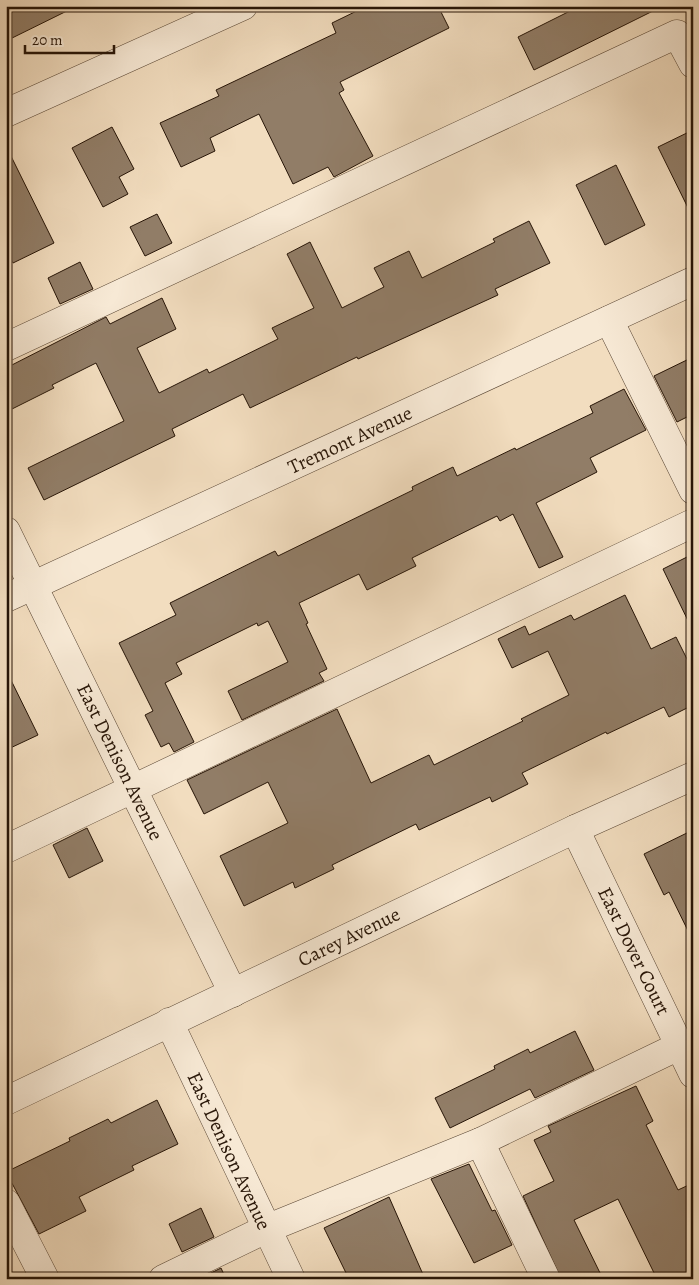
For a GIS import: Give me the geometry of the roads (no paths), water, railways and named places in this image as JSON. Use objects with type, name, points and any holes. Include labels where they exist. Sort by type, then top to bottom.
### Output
[{"type":"street","points":[[6,113],[243,6]]},
{"type":"street","points":[[6,347],[677,34],[693,64]]},
{"type":"street","name":"Tremont Avenue","points":[[6,598],[693,281]]},
{"type":"street","points":[[609,320],[693,490]]},
{"type":"street","points":[[6,849],[693,523]]},
{"type":"street","name":"East Denison Avenue","points":[[6,531],[233,993]]},
{"type":"street","name":"Carey Avenue","points":[[6,1101],[575,829],[693,776]]},
{"type":"street","name":"East Dover Court","points":[[575,829],[693,1074]]},
{"type":"street","name":"East Denison Avenue","points":[[169,1022],[291,1279]]},
{"type":"street","points":[[163,1279],[266,1229],[480,1142],[679,1046]]},
{"type":"street","points":[[480,1142],[546,1279]]},
{"type":"street","points":[[6,1203],[45,1279]]}]
